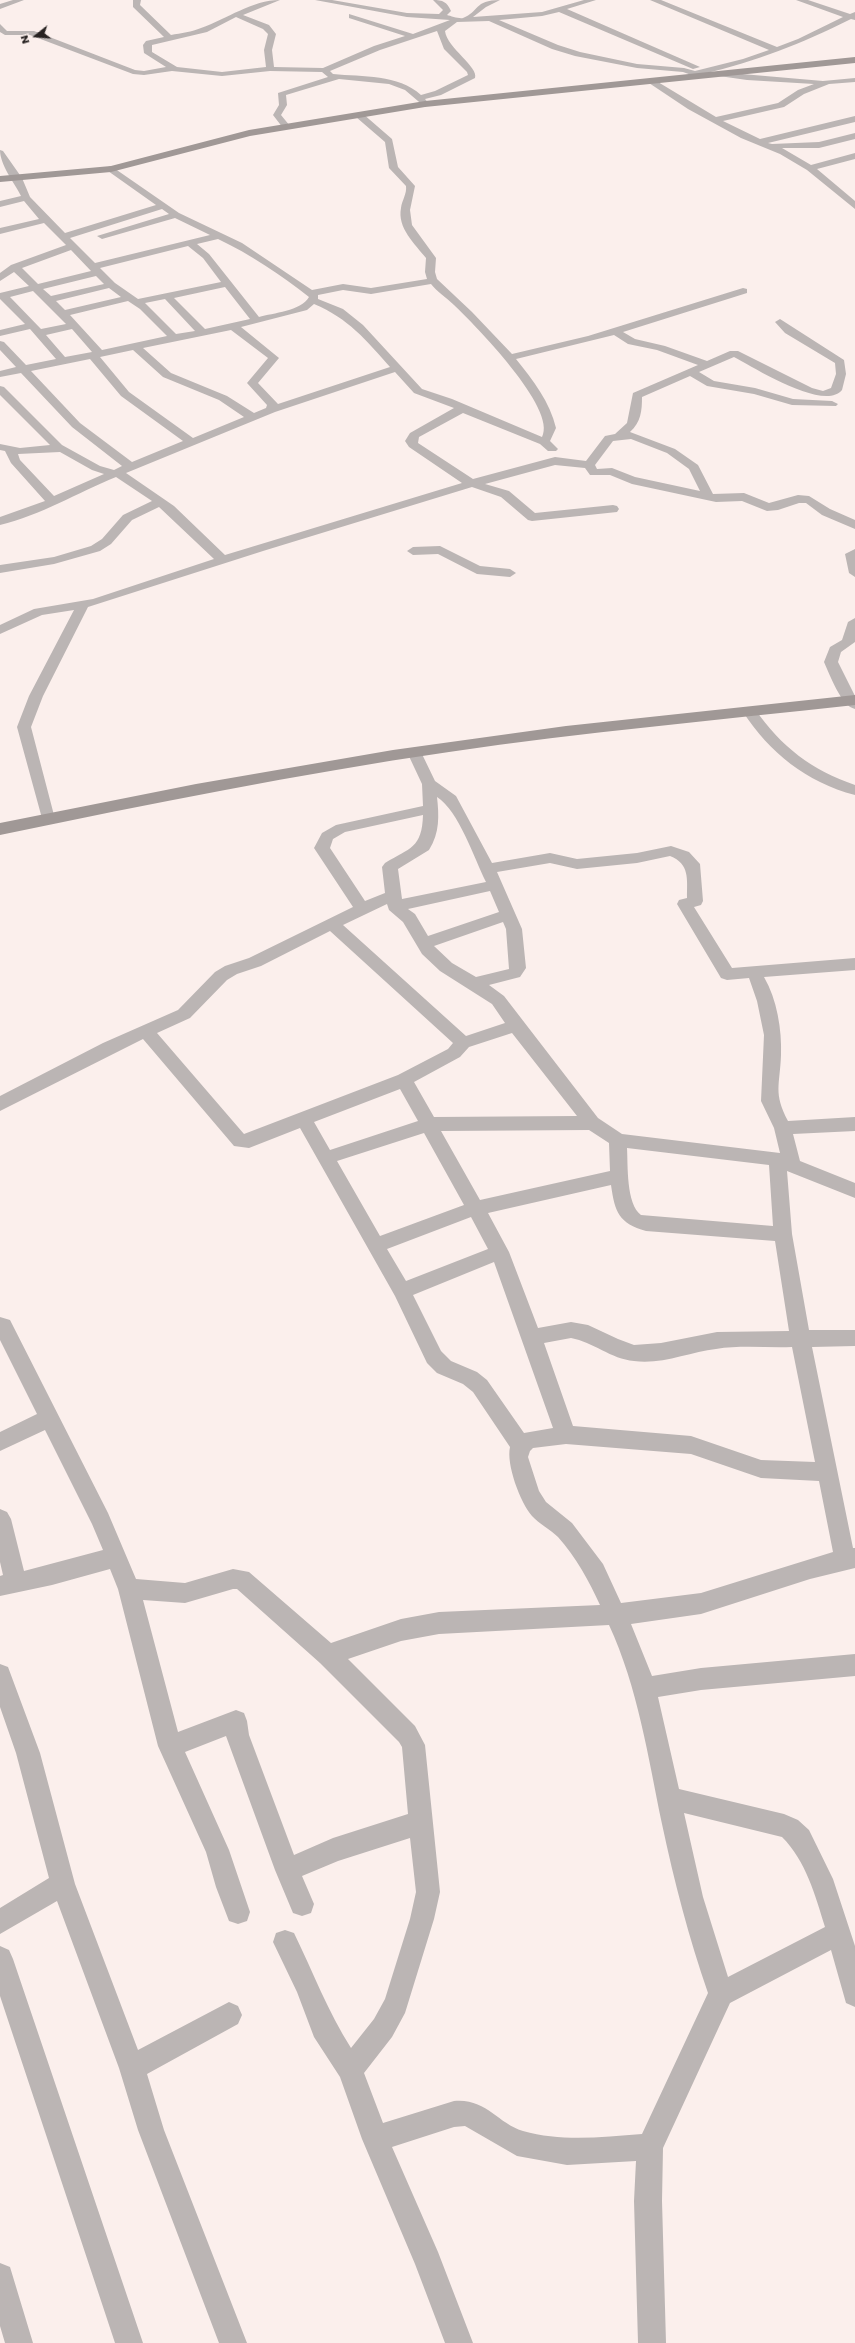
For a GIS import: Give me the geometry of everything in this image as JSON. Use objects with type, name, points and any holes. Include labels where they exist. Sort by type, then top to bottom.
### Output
[{"type":"street","points":[[0,7],[20,0]]},
{"type":"street","points":[[138,0],[136,5],[140,11],[153,20],[169,38]]},
{"type":"street","points":[[173,68],[150,54],[147,45],[204,30],[276,0]]},
{"type":"street","points":[[319,0],[395,13],[441,16],[462,20],[535,15],[592,0]]},
{"type":"street","points":[[437,0],[445,6],[447,11],[441,16]]},
{"type":"street","points":[[0,26],[5,33],[31,33],[89,56],[114,62],[133,72],[144,73],[173,68],[218,74],[270,69],[324,70],[412,36],[462,20],[483,5],[496,0]]},
{"type":"street","points":[[654,0],[774,50]]},
{"type":"street","points":[[800,0],[853,16]]},
{"type":"street","points":[[356,6],[350,15],[412,36]]},
{"type":"street","points":[[560,9],[701,73]]},
{"type":"street","points":[[238,15],[266,26],[272,34],[268,50],[270,69]]},
{"type":"street","points":[[0,179],[111,169],[205,144],[286,126],[359,114],[422,101],[650,81],[701,73],[746,60],[813,36],[853,16]]},
{"type":"street","points":[[490,19],[514,28],[555,47],[578,54],[637,66],[722,74],[747,78],[827,76]]},
{"type":"street","points":[[422,101],[472,76],[470,70],[446,46],[440,37],[441,30],[444,26]]},
{"type":"street","points":[[722,74],[855,60]]},
{"type":"street","points":[[812,65],[827,76],[840,81],[855,91]]},
{"type":"street","points":[[324,70],[326,73],[338,77],[390,82],[408,88],[422,101]]},
{"type":"street","points":[[715,120],[781,105],[827,76]]},
{"type":"street","points":[[286,126],[277,115],[283,106],[280,97],[282,93],[338,77]]},
{"type":"street","points":[[840,81],[855,80]]},
{"type":"street","points":[[650,81],[715,120],[810,168],[855,206]]},
{"type":"street","points":[[359,114],[389,141],[391,162],[395,170],[410,184],[411,190],[405,212],[407,226],[410,234],[431,258],[430,274],[433,281],[456,301],[508,358],[536,394],[551,426],[550,432],[544,442]]},
{"type":"street","points":[[763,143],[855,119]]},
{"type":"street","points":[[763,143],[798,147],[834,142],[855,136]]},
{"type":"street","points":[[834,142],[855,156]]},
{"type":"street","points":[[0,153],[17,178],[33,212],[46,220],[71,247],[111,285],[132,300],[175,339]]},
{"type":"street","points":[[810,168],[855,156]]},
{"type":"street","points":[[111,169],[176,215],[239,245],[312,296],[339,311],[358,327],[418,391],[448,401],[544,442],[566,461]]},
{"type":"street","points":[[845,197],[855,196]]},
{"type":"street","points":[[0,204],[26,198]]},
{"type":"street","points":[[62,237],[90,230],[163,206]]},
{"type":"street","points":[[97,237],[148,225],[176,215]]},
{"type":"street","points":[[0,231],[46,220]]},
{"type":"street","points":[[90,230],[123,259]]},
{"type":"street","points":[[1,296],[95,269],[123,259],[218,236]]},
{"type":"street","points":[[190,243],[206,256],[258,321]]},
{"type":"street","points":[[0,278],[15,267],[71,247]]},
{"type":"street","points":[[15,267],[74,325],[125,394],[193,443]]},
{"type":"street","points":[[0,374],[23,368],[175,339],[258,321],[303,308],[312,296],[343,288],[371,291],[433,281]]},
{"type":"street","points":[[63,314],[132,300],[167,296],[227,284]]},
{"type":"street","points":[[48,300],[111,285]]},
{"type":"street","points":[[508,358],[616,332],[743,291]]},
{"type":"street","points":[[1,296],[35,329],[62,360]]},
{"type":"street","points":[[167,296],[202,332]]},
{"type":"street","points":[[620,435],[632,424],[636,413],[637,395],[705,364],[734,353],[790,382],[823,394],[836,390],[841,374],[840,362],[789,331],[780,322]]},
{"type":"street","points":[[0,334],[74,325]]},
{"type":"street","points":[[233,326],[274,358],[252,383],[268,398],[273,405],[271,410]]},
{"type":"street","points":[[616,332],[622,339],[633,343],[671,351],[705,364]]},
{"type":"street","points":[[0,344],[76,425],[132,468]]},
{"type":"street","points":[[136,346],[155,366],[167,375],[223,398],[254,418]]},
{"type":"street","points":[[0,521],[53,502],[79,488],[132,468],[271,410],[396,368]]},
{"type":"street","points":[[689,371],[717,385],[755,391],[792,402],[832,404]]},
{"type":"street","points":[[841,374],[855,376]]},
{"type":"street","points":[[0,389],[58,447]]},
{"type":"street","points":[[463,408],[414,435],[410,440],[417,449],[471,483],[505,494],[532,517],[613,509]]},
{"type":"street","points":[[589,465],[609,438],[620,435],[632,435],[646,440],[687,461],[698,472],[708,496]]},
{"type":"street","points":[[6,453],[58,447],[68,449],[96,468],[118,473],[162,502],[223,560]]},
{"type":"street","points":[[6,453],[53,502]]},
{"type":"street","points":[[0,630],[39,612],[83,604],[471,483],[542,463],[566,461],[589,465],[594,473],[612,472],[632,480],[720,498],[744,497],[767,507],[778,506],[798,499],[809,500],[826,512],[855,524]]},
{"type":"street","points":[[0,569],[60,558],[93,549],[106,542],[124,520],[135,512],[162,502]]},
{"type":"street","points":[[413,551],[440,550],[477,570],[510,573]]},
{"type":"street","points":[[855,553],[851,554],[855,573]]},
{"type":"street","points":[[48,819],[24,728],[36,696],[83,604]]},
{"type":"street","points":[[853,702],[843,690],[831,662],[835,650],[848,642],[855,622]]},
{"type":"street","points":[[0,829],[285,774],[414,752],[584,730],[853,702]]},
{"type":"street","points":[[750,712],[772,743],[793,760],[810,772],[855,790]]},
{"type":"street","points":[[414,752],[430,784],[430,832],[424,846],[390,867],[394,902],[408,918],[428,950],[446,967],[474,983],[498,1000],[516,1026],[592,1123],[618,1140],[784,1161],[855,1191]]},
{"type":"street","points":[[430,784],[451,799],[463,819],[495,885],[514,929],[518,968],[514,973],[474,983]]},
{"type":"street","points":[[363,909],[322,848],[327,836],[341,828],[431,809]]},
{"type":"street","points":[[487,869],[550,858],[577,864],[637,858],[671,851],[684,856],[692,864],[695,882],[695,901],[685,904],[727,974],[855,964]]},
{"type":"street","points":[[0,1104],[109,1046],[184,1014],[226,973],[255,962],[382,899],[394,902],[495,885]]},
{"type":"street","points":[[425,943],[508,915]]},
{"type":"street","points":[[331,923],[463,1043]]},
{"type":"street","points":[[328,1655],[401,1630],[439,1623],[616,1614],[679,1608],[736,1594],[793,1573],[850,1559],[827,1472],[800,1339],[783,1234],[783,1128],[770,1102],[768,1090],[773,1054],[766,997],[760,981],[754,973]]},
{"type":"street","points":[[146,1031],[240,1141],[249,1141],[404,1080],[454,1053],[463,1043],[516,1026]]},
{"type":"street","points":[[404,1080],[430,1124],[500,1252],[532,1336],[566,1436]]},
{"type":"street","points":[[304,1120],[402,1291],[434,1357],[444,1367],[470,1378],[480,1386],[521,1446]]},
{"type":"street","points":[[326,1158],[430,1124],[592,1123]]},
{"type":"street","points":[[783,1128],[855,1124]]},
{"type":"street","points":[[618,1140],[624,1209],[632,1219],[646,1224],[783,1234]]},
{"type":"street","points":[[376,1245],[476,1208],[620,1176]]},
{"type":"street","points":[[402,1291],[500,1252]]},
{"type":"street","points":[[0,1324],[3,1326],[101,1520],[129,1589],[170,1746],[217,1850],[228,1887],[238,1912]]},
{"type":"street","points":[[532,1336],[571,1330],[588,1333],[612,1346],[634,1352],[660,1351],[717,1340],[855,1338]]},
{"type":"street","points":[[0,1442],[50,1418]]},
{"type":"street","points":[[721,1994],[704,1944],[682,1863],[645,1688],[616,1614],[595,1570],[565,1530],[539,1508],[530,1495],[518,1457],[521,1446],[529,1440],[566,1436],[691,1445],[761,1469],[827,1472]]},
{"type":"street","points":[[0,1519],[8,1585],[116,1557]]},
{"type":"street","points":[[129,1589],[185,1593],[233,1579],[242,1579],[328,1655],[407,1734],[413,1745],[428,1892],[422,1919],[396,2004],[383,2028],[350,2070]]},
{"type":"street","points":[[645,1688],[701,1679],[855,1665]]},
{"type":"street","points":[[0,1675],[28,1753],[63,1884],[132,2068],[151,2130],[233,2343]]},
{"type":"street","points":[[170,1746],[236,1721],[237,1735],[287,1870],[302,1904]]},
{"type":"street","points":[[669,1799],[704,1804],[790,1828],[803,1841],[813,1858],[838,1933],[855,1994]]},
{"type":"street","points":[[287,1870],[316,1859],[333,1850],[422,1822]]},
{"type":"street","points":[[0,1922],[63,1884]]},
{"type":"street","points":[[652,2343],[648,2201],[650,2147],[721,1994],[838,1933]]},
{"type":"street","points":[[285,1942],[307,1986],[323,2028],[350,2070],[375,2139],[428,2262],[459,2343]]},
{"type":"street","points":[[0,1959],[129,2343]]},
{"type":"street","points":[[132,2068],[229,2015]]},
{"type":"street","points":[[375,2139],[454,2114],[465,2114],[476,2117],[517,2143],[560,2151],[650,2147]]},
{"type":"street","points":[[0,2277],[19,2343]]}]
